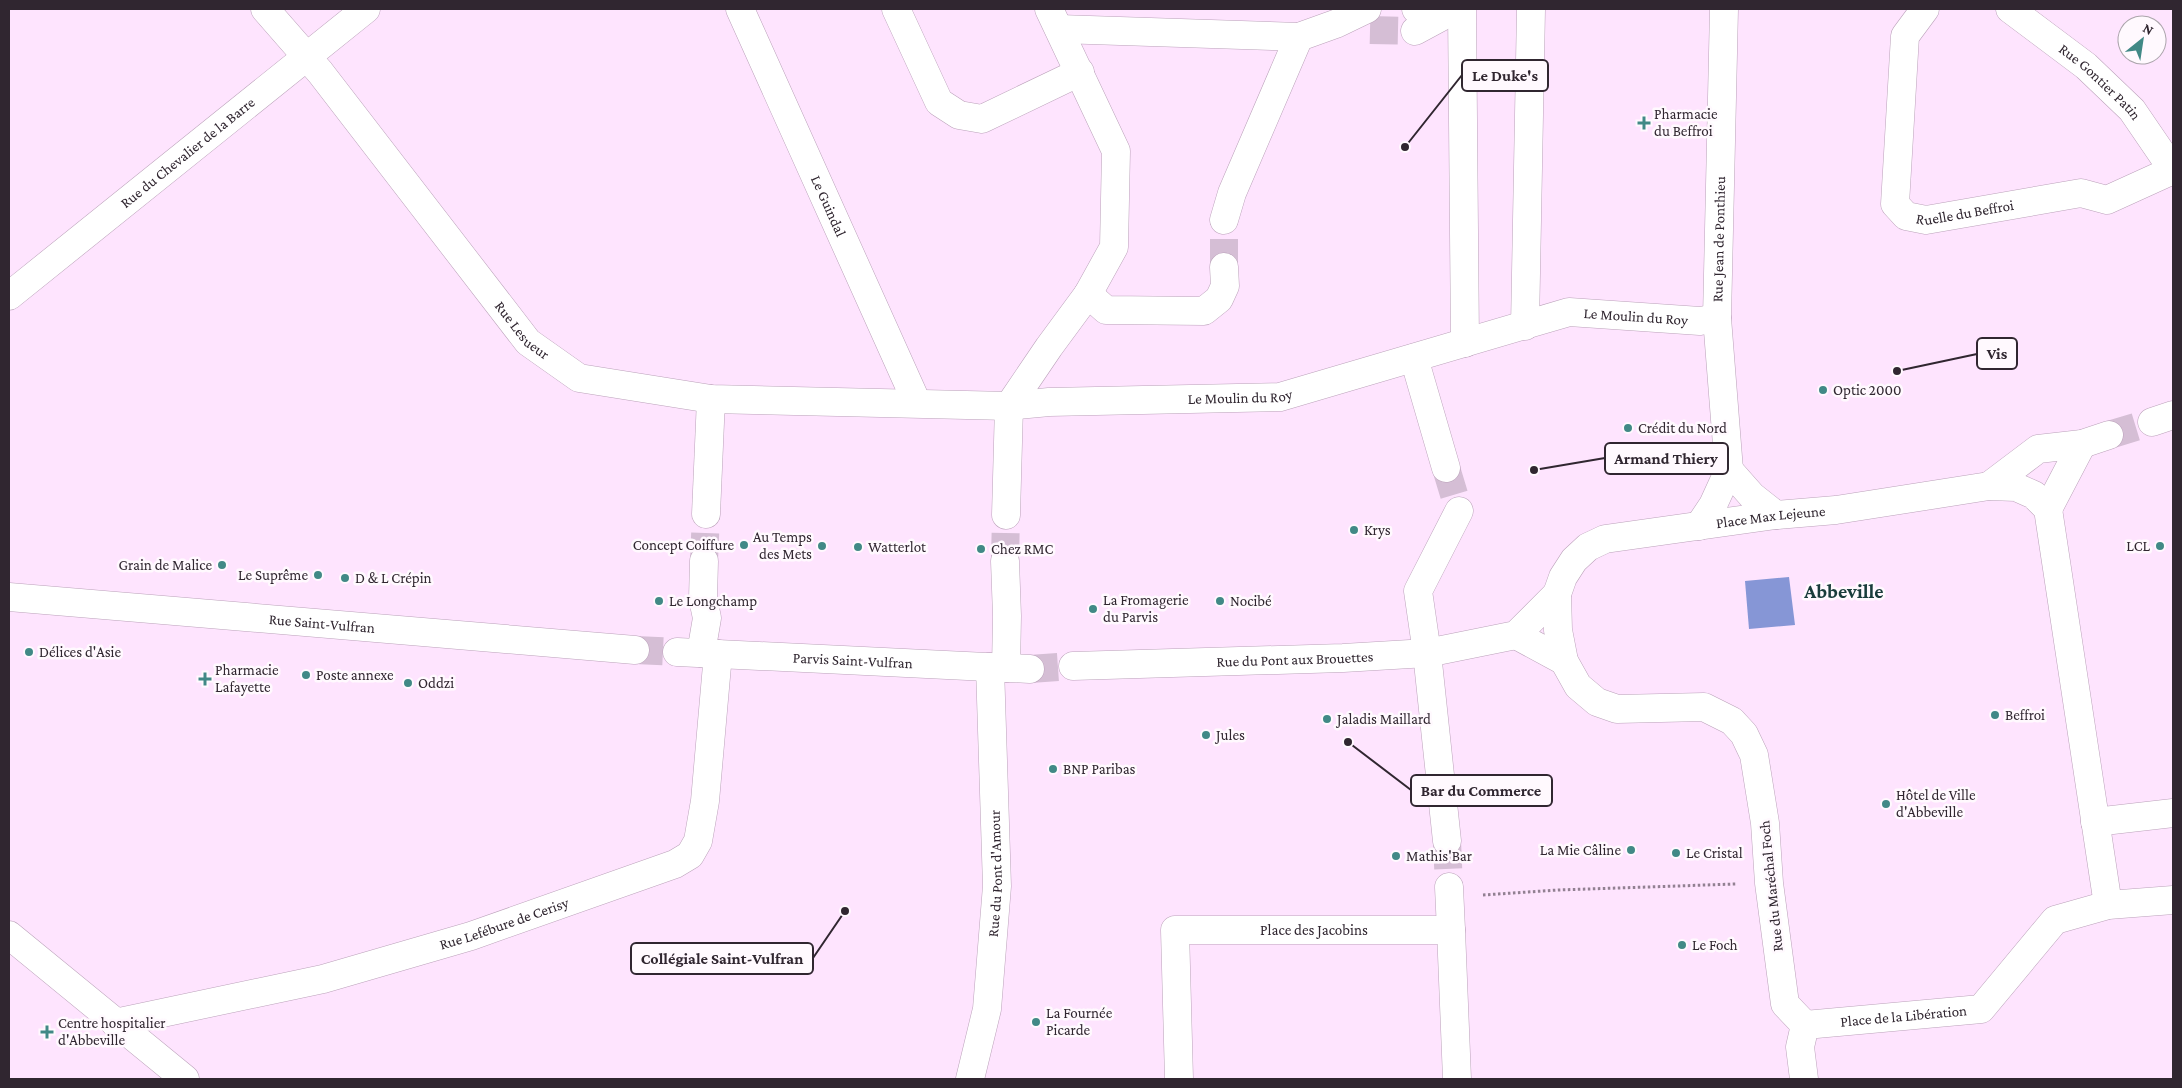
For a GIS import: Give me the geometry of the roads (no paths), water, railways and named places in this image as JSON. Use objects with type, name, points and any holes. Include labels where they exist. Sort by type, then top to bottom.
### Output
[{"type":"street","name":"Rue Lesueur","points":[[265,9],[308,56],[528,342],[579,378],[711,398],[917,404]]},
{"type":"street","name":"Rue du Chevalier de la Barre","points":[[9,296],[366,9]]},
{"type":"street","name":"Le Guindal","points":[[740,9],[917,404]]},
{"type":"street","points":[[896,9],[939,102],[958,115],[982,119],[1080,72]]},
{"type":"street","points":[[1525,326],[1531,9]]},
{"type":"street","name":"Rue Jean de Ponthieu","points":[[1724,9],[1717,318],[1730,470]]},
{"type":"street","name":"Ruelle du Beffroi","points":[[1925,9],[1906,36],[1895,204],[1906,216],[1926,220],[2082,193],[2107,200],[2173,170]]},
{"type":"street","name":"Rue Gontier Patin","points":[[2010,9],[2086,66],[2132,110],[2173,170]]},
{"type":"street","points":[[1437,15],[1465,343]]},
{"type":"street","points":[[1006,515],[1009,406],[1088,294],[1114,247],[1116,151],[1054,19]]},
{"type":"street","points":[[1054,19],[1299,37],[1338,23],[1368,20]]},
{"type":"street","points":[[1224,220],[1232,192],[1299,37]]},
{"type":"street","points":[[1088,294],[1106,310],[1204,311],[1219,299],[1225,286],[1224,267]]},
{"type":"street","name":"Le Moulin du Roy","points":[[917,404],[1009,406],[1049,402],[1280,397],[1569,312],[1700,321],[1717,318]]},
{"type":"street","points":[[1414,358],[1446,468]]},
{"type":"street","points":[[706,514],[711,398]]},
{"type":"street","points":[[1989,486],[2038,449],[2082,444],[2109,435]]},
{"type":"street","points":[[2082,444],[2048,509],[2108,905]]},
{"type":"street","points":[[1700,526],[1713,505],[1730,470],[1752,496],[1776,515]]},
{"type":"street","name":"Place Max Lejeune","points":[[1704,707],[1617,709],[1597,702],[1578,686],[1564,661],[1558,630],[1557,594],[1574,560],[1588,547],[1605,539],[1776,515],[1836,510],[1989,486],[2016,487],[2034,495],[2048,509]]},
{"type":"street","points":[[1447,841],[1427,653],[1418,591],[1460,511]]},
{"type":"street","points":[[699,653],[707,618],[703,599],[704,561]]},
{"type":"street","name":"Rue du Pont d'Amour","points":[[970,1079],[987,1009],[997,886],[1008,668],[1005,561]]},
{"type":"street","points":[[1557,594],[1516,635],[1564,661]]},
{"type":"street","name":"Rue Saint-Vulfran","points":[[9,597],[635,650]]},
{"type":"street","name":"Rue du Pont aux Brouettes","points":[[1073,666],[1343,658],[1427,653],[1516,635]]},
{"type":"street","name":"Parvis Saint-Vulfran","points":[[699,653],[1008,668]]},
{"type":"street","name":"Rue Lefébure de Cerisy","points":[[115,1023],[322,978],[471,936],[675,864],[690,855],[698,841],[706,801],[699,653]]},
{"type":"street","name":"Rue du Maréchal Foch","points":[[1704,707],[1732,721],[1744,734],[1754,755],[1765,823],[1769,883],[1785,1004],[1805,1025]]},
{"type":"street","points":[[2095,822],[2173,813]]},
{"type":"street","points":[[1450,892],[1457,1079]]},
{"type":"street","name":"Place de la Libération","points":[[1805,1025],[1980,1008],[2055,920],[2108,905],[2173,900]]},
{"type":"street","name":"Place des Jacobins","points":[[1179,1079],[1175,930],[1451,930]]},
{"type":"street","points":[[9,935],[185,1079]]},
{"type":"street","points":[[1804,1079],[1800,1047],[1805,1025]]},
{"type":"water","points":[[1789,577],[1795,625],[1749,629],[1745,581]]},
{"type":"tunnel","points":[[1370,30],[1415,31]]},
{"type":"tunnel","points":[[1224,220],[1224,267]]},
{"type":"tunnel","points":[[2109,435],[2152,422]]},
{"type":"tunnel","points":[[1446,468],[1459,511]]},
{"type":"tunnel","points":[[704,561],[706,514]]},
{"type":"tunnel","points":[[1005,561],[1006,515]]},
{"type":"tunnel","points":[[635,650],[677,652]]},
{"type":"tunnel","points":[[1030,669],[1073,666]]},
{"type":"tunnel","points":[[1447,841],[1449,887]]},
{"type":"place","name":"Pharmacie du Beffroi","points":[[1644,123]]},
{"type":"place","name":"Le Duke's","points":[[1405,147]]},
{"type":"place","name":"Vis","points":[[1897,371]]},
{"type":"place","name":"Optic 2000","points":[[1823,390]]},
{"type":"place","name":"Crédit du Nord","points":[[1628,428]]},
{"type":"place","name":"Armand Thiery","points":[[1534,470]]},
{"type":"place","name":"Krys","points":[[1354,530]]},
{"type":"place","name":"Concept Coiffure","points":[[744,545]]},
{"type":"place","name":"Au Temps des Mets","points":[[822,546]]},
{"type":"place","name":"LCL","points":[[2160,546]]},
{"type":"place","name":"Watterlot","points":[[858,547]]},
{"type":"place","name":"Chez RMC","points":[[981,549]]},
{"type":"place","name":"Grain de Malice","points":[[222,565]]},
{"type":"place","name":"Le Suprême","points":[[318,575]]},
{"type":"place","name":"D & L Crépin","points":[[345,578]]},
{"type":"place","name":"Le Longchamp","points":[[659,601]]},
{"type":"place","name":"Nocibé","points":[[1220,601]]},
{"type":"place","name":"La Fromagerie du Parvis","points":[[1093,609]]},
{"type":"place","name":"Délices d'Asie","points":[[29,652]]},
{"type":"place","name":"Poste annexe","points":[[306,675]]},
{"type":"place","name":"Pharmacie Lafayette","points":[[205,679]]},
{"type":"place","name":"Oddzi","points":[[408,683]]},
{"type":"place","name":"Beffroi","points":[[1995,715]]},
{"type":"place","name":"Jaladis Maillard","points":[[1327,719]]},
{"type":"place","name":"Jules","points":[[1206,735]]},
{"type":"place","name":"Bar du Commerce","points":[[1348,742]]},
{"type":"place","name":"BNP Paribas","points":[[1053,769]]},
{"type":"place","name":"Hôtel de Ville d'Abbeville","points":[[1886,804]]},
{"type":"place","name":"La Mie Câline","points":[[1631,850]]},
{"type":"place","name":"Le Cristal","points":[[1676,853]]},
{"type":"place","name":"Mathis'Bar","points":[[1396,856]]},
{"type":"place","name":"Collégiale Saint-Vulfran","points":[[845,911]]},
{"type":"place","name":"Le Foch","points":[[1682,945]]},
{"type":"place","name":"La Fournée Picarde","points":[[1036,1022]]},
{"type":"place","name":"Centre hospitalier d'Abbeville","points":[[47,1032]]},
{"type":"district","name":"Abbeville","points":[[1844,591]]}]
